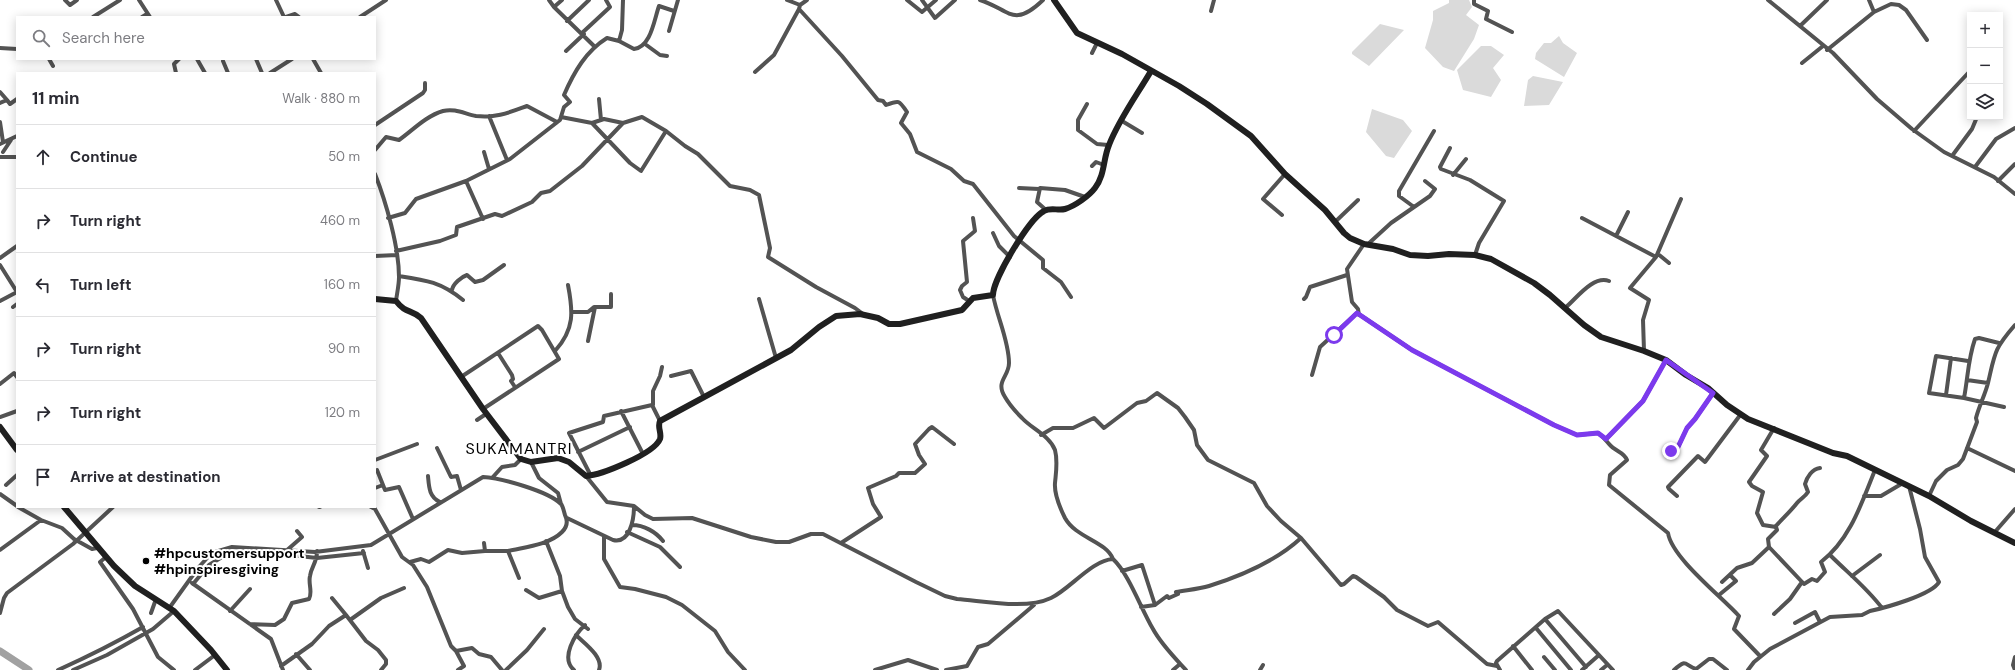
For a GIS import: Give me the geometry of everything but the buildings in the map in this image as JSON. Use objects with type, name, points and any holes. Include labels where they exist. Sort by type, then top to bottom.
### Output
[{"type":"street","points":[[65,0],[70,5],[77,0]]},
{"type":"street","points":[[94,16],[112,2],[120,0]]},
{"type":"street","points":[[139,0],[149,15]]},
{"type":"street","points":[[276,0],[284,16]]},
{"type":"street","points":[[362,16],[386,0]]},
{"type":"street","points":[[548,0],[567,21],[583,34],[594,46]]},
{"type":"street","points":[[554,7],[562,0]]},
{"type":"street","points":[[567,21],[589,0]]},
{"type":"street","points":[[566,51],[610,7],[606,0]]},
{"type":"street","points":[[619,41],[622,30],[623,0]]},
{"type":"street","points":[[669,31],[678,0]]},
{"type":"street","points":[[787,0],[799,7],[878,100],[883,101],[886,105],[897,101],[900,102],[907,112],[901,124],[910,134],[917,152],[951,169],[964,181],[972,184],[1013,235],[1043,260],[1043,268],[1061,282],[1071,297]]},
{"type":"street","points":[[755,72],[774,55],[799,7],[807,0]]},
{"type":"street","points":[[907,0],[921,11],[928,8],[936,0]]},
{"type":"street","points":[[922,0],[936,17],[955,0]]},
{"type":"street","points":[[980,0],[992,4],[1007,14],[1014,15],[1030,12],[1043,0]]},
{"type":"street","points":[[1054,0],[1074,30],[1151,71],[1207,104],[1251,136],[1285,174],[1318,203],[1347,236],[1365,245],[1393,249],[1410,255],[1476,255],[1491,259],[1527,278],[1584,325],[1601,337],[1666,360],[1741,414],[1759,424],[1774,428],[1833,453],[1847,456],[1906,484],[1994,533],[2015,543]]},
{"type":"street","points":[[1212,11],[1214,0]]},
{"type":"street","points":[[1474,0],[1474,4],[1488,11],[1486,19],[1512,32]]},
{"type":"street","points":[[1768,0],[1828,50],[1876,99],[1914,131],[1930,143],[1998,181],[2015,194]]},
{"type":"street","points":[[1800,26],[1826,0]]},
{"type":"street","points":[[1869,0],[1874,12]]},
{"type":"street","points":[[1828,50],[1874,12],[1887,5],[1899,5],[1911,17],[1927,40]]},
{"type":"street","points":[[388,218],[405,213],[416,199],[466,181],[507,160],[557,122],[561,117],[564,108],[570,102],[564,95],[570,80],[594,46],[607,38],[619,41],[634,49],[646,44],[659,6],[674,11]]},
{"type":"street","points":[[288,16],[295,14],[298,16]]},
{"type":"street","points":[[1092,53],[1097,43]]},
{"type":"street","points":[[646,44],[660,55],[667,56]]},
{"type":"street","points":[[1802,63],[1823,46]]},
{"type":"street","points":[[0,48],[16,49]]},
{"type":"street","points":[[50,60],[53,66]]},
{"type":"street","points":[[176,72],[174,64],[178,60]]},
{"type":"street","points":[[198,60],[204,72]]},
{"type":"street","points":[[256,60],[262,72]]},
{"type":"street","points":[[272,72],[290,60]]},
{"type":"street","points":[[314,60],[320,72]]},
{"type":"street","points":[[223,62],[228,72]]},
{"type":"street","points":[[1151,71],[1108,145],[1100,180],[1091,193],[1064,209],[1046,210],[1034,219],[1019,240],[994,286],[992,295],[1006,344],[1009,363],[1008,369],[1002,380],[1001,388],[1005,397],[1022,418],[1052,444],[1056,453],[1055,490],[1060,508],[1066,520],[1081,536],[1104,548],[1113,559],[1122,571],[1163,645],[1186,670]]},
{"type":"street","points":[[1914,131],[1967,74]]},
{"type":"street","points":[[376,124],[424,92],[425,83]]},
{"type":"street","points":[[0,92],[10,104],[16,100]]},
{"type":"street","points":[[599,99],[601,120]]},
{"type":"street","points":[[0,103],[7,100]]},
{"type":"street","points":[[1087,104],[1078,120],[1078,130],[1097,144],[1108,145]]},
{"type":"street","points":[[376,149],[386,137],[399,140],[424,120],[443,111],[454,110],[476,116],[498,117],[527,106],[557,122]]},
{"type":"street","points":[[489,116],[507,160]]},
{"type":"street","points":[[561,117],[592,123],[601,120],[623,123]]},
{"type":"street","points":[[376,256],[397,253],[456,235],[456,228],[495,214],[501,216],[532,202],[541,193],[550,191],[577,171],[609,140],[623,123],[635,118],[644,118],[666,131],[698,154],[730,186],[750,190],[759,195],[770,248],[768,255],[769,258],[820,290],[855,308],[863,314],[889,324],[900,324],[962,310],[969,301],[977,296],[992,295]]},
{"type":"street","points":[[1952,156],[1972,129],[1975,120]]},
{"type":"street","points":[[1122,121],[1142,132]]},
{"type":"street","points":[[0,122],[4,150]]},
{"type":"street","points":[[592,123],[627,160],[641,171],[666,131]]},
{"type":"street","points":[[1975,167],[1996,139],[2015,128]]},
{"type":"street","points":[[1414,207],[1399,196],[1399,191],[1434,131]]},
{"type":"street","points":[[16,137],[4,150],[2,157],[16,157]]},
{"type":"street","points":[[2,143],[10,142]]},
{"type":"street","points":[[1450,148],[1440,168],[1470,180],[1504,201],[1479,243],[1476,255]]},
{"type":"street","points":[[484,152],[489,170]]},
{"type":"street","points":[[1453,174],[1466,159]]},
{"type":"street","points":[[1092,166],[1096,162],[1104,165]]},
{"type":"street","points":[[1998,181],[2015,164]]},
{"type":"street","points":[[1282,215],[1263,199],[1285,174]]},
{"type":"street","points":[[376,177],[397,253],[399,277],[396,301],[403,310],[414,313],[421,318],[484,412],[521,459],[531,462],[558,458],[569,462],[588,476]]},
{"type":"street","points":[[466,181],[483,219]]},
{"type":"street","points":[[1359,315],[1358,309],[1352,302],[1348,265],[1365,245],[1391,223],[1430,196],[1434,191],[1434,187],[1425,181]]},
{"type":"street","points":[[376,189],[380,188]]},
{"type":"street","points":[[1019,188],[1065,190],[1085,197]]},
{"type":"street","points":[[1039,189],[1037,202],[1046,210]]},
{"type":"street","points":[[1644,351],[1643,320],[1649,300],[1630,288],[1657,256],[1680,199]]},
{"type":"street","points":[[1335,222],[1358,200]]},
{"type":"street","points":[[1616,236],[1628,212]]},
{"type":"street","points":[[969,301],[963,297],[960,290],[967,282],[963,240],[975,231],[972,218]]},
{"type":"street","points":[[1582,218],[1670,263]]},
{"type":"street","points":[[993,233],[999,246],[1010,257]]},
{"type":"street","points":[[0,258],[16,247]]},
{"type":"street","points":[[0,265],[16,290]]},
{"type":"street","points":[[452,290],[454,285],[463,276],[467,275],[475,282],[483,280],[504,265]]},
{"type":"street","points":[[1304,298],[1310,286],[1348,275]]},
{"type":"street","points":[[399,277],[432,281],[452,290],[463,300]]},
{"type":"street","points":[[1565,308],[1597,280],[1609,280]]},
{"type":"street","points":[[555,351],[564,339],[573,312],[568,285]]},
{"type":"street","points":[[0,301],[16,293]]},
{"type":"street","points":[[573,312],[588,312],[595,307],[612,306],[610,294]]},
{"type":"street","points":[[376,299],[396,301]]},
{"type":"street","points":[[759,299],[776,358]]},
{"type":"street","points":[[13,308],[16,305]]},
{"type":"street","points":[[588,340],[595,307]]},
{"type":"street","points":[[660,421],[793,349],[800,341],[836,316],[847,313],[863,314]]},
{"type":"street","points":[[1312,375],[1320,347],[1357,313],[1412,350],[1554,425],[1577,435],[1598,433],[1606,439],[1611,447],[1622,453],[1627,460],[1610,475],[1609,485],[1668,533],[1671,543],[1678,553],[1739,616],[1734,629],[1760,656]]},
{"type":"street","points":[[1929,496],[1936,481],[1944,473],[1960,463],[1977,422],[1976,418],[1988,383],[1994,354],[2000,342],[2015,325]]},
{"type":"street","points":[[460,377],[538,326],[555,351],[559,360],[515,387],[484,412],[477,420]]},
{"type":"street","points":[[1964,398],[1968,361],[1975,339],[1979,338],[2000,342]]},
{"type":"street","points":[[498,353],[512,376],[513,379],[511,381],[515,387]]},
{"type":"street","points":[[1968,361],[1937,356],[1935,357],[1929,393],[1964,398],[2004,407]]},
{"type":"street","points":[[1946,395],[1951,358]]},
{"type":"street","points":[[1606,439],[1643,401],[1666,360]]},
{"type":"street","points":[[588,476],[612,470],[643,454],[660,440],[660,421],[653,405],[653,392],[662,367]]},
{"type":"street","points":[[671,376],[691,371],[704,397]]},
{"type":"street","points":[[0,384],[16,373]]},
{"type":"street","points":[[1967,380],[1988,383]]},
{"type":"street","points":[[1041,435],[1053,428],[1073,428],[1094,418],[1104,428],[1137,403],[1146,401],[1157,393],[1178,408],[1185,417],[1194,430],[1195,441],[1208,460],[1254,483],[1267,506],[1281,521],[1301,538],[1341,585],[1353,576],[1356,577],[1384,597],[1398,611],[1428,626],[1438,622],[1487,664],[1499,668]]},
{"type":"street","points":[[1667,456],[1678,447],[1687,428],[1713,393]]},
{"type":"street","points":[[653,405],[604,416],[602,422],[569,433],[588,476],[607,502],[634,506],[650,518],[692,518],[751,537],[789,542],[811,534],[820,534],[841,543],[860,555],[945,596],[1019,604],[1035,604]]},
{"type":"street","points":[[2,416],[16,411]]},
{"type":"street","points":[[621,411],[643,454]]},
{"type":"street","points":[[1678,496],[1668,489],[1668,487],[1697,457],[1705,462],[1741,414]]},
{"type":"street","points":[[578,452],[630,427]]},
{"type":"street","points":[[841,543],[881,518],[873,504],[868,488],[896,476],[899,473],[915,473],[925,465],[915,444],[929,429],[932,427],[954,444]]},
{"type":"street","points":[[1774,428],[1761,450],[1767,456],[1749,482],[1750,485],[1763,492],[1757,513],[1763,525],[1775,527]]},
{"type":"street","points":[[1,430],[16,449]]},
{"type":"street","points":[[376,460],[417,444]]},
{"type":"street","points":[[1200,444],[1201,451]]},
{"type":"street","points":[[437,448],[451,476],[457,476],[461,490]]},
{"type":"street","points":[[1967,448],[2015,471]]},
{"type":"street","points":[[492,478],[502,467],[515,465],[521,459]]},
{"type":"street","points":[[410,562],[421,559],[429,562],[448,550],[470,553],[485,551],[508,551],[532,546],[546,541],[563,531],[567,518],[558,493],[539,478],[531,462]]},
{"type":"street","points":[[1775,527],[1792,511],[1798,501],[1804,498],[1808,492],[1805,484],[1806,481],[1812,472],[1820,468]]},
{"type":"street","points":[[377,470],[385,490],[399,487],[413,519]]},
{"type":"street","points":[[1775,527],[1777,530],[1768,539],[1768,547],[1806,585],[1812,579],[1818,580],[1825,572],[1821,562],[1830,555],[1860,509],[1875,470]]},
{"type":"street","points":[[6,485],[16,476]]},
{"type":"street","points":[[428,476],[428,486],[432,497],[440,502]]},
{"type":"street","points":[[58,670],[87,659],[107,655],[144,630],[160,624],[189,583],[212,558],[232,547],[317,555],[363,550],[480,478],[492,478],[533,489],[562,504]]},
{"type":"street","points":[[1864,496],[1881,496],[1906,484]]},
{"type":"street","points":[[1748,670],[1760,656],[1830,617],[1862,615],[1870,611],[1919,596],[1935,588],[1939,582],[1925,557],[1920,528],[1906,484]]},
{"type":"street","points":[[376,488],[383,486]]},
{"type":"street","points":[[0,494],[16,506]]},
{"type":"street","points":[[567,518],[604,536],[619,540],[633,523],[634,506]]},
{"type":"street","points":[[19,508],[41,520],[62,528],[77,541],[93,550],[97,548]]},
{"type":"street","points":[[65,508],[97,548],[135,586],[172,609],[227,670]]},
{"type":"street","points":[[0,614],[4,598],[7,593],[77,541],[112,508]]},
{"type":"street","points":[[373,508],[404,559],[410,562],[427,587],[445,635],[464,666],[458,670]]},
{"type":"street","points":[[1994,533],[2015,509]]},
{"type":"street","points":[[0,550],[41,520]]},
{"type":"street","points":[[633,523],[651,531],[663,541]]},
{"type":"street","points":[[286,551],[302,537],[297,530]]},
{"type":"street","points":[[627,532],[660,547],[680,567]]},
{"type":"street","points":[[604,536],[604,559],[620,588],[633,589],[666,597],[682,605],[715,631],[728,652],[745,670]]},
{"type":"street","points":[[1141,607],[1155,605],[1167,596],[1170,598],[1178,594],[1176,592],[1208,587],[1256,567],[1281,554],[1301,538]]},
{"type":"street","points":[[546,541],[560,576],[562,591],[574,617],[588,629]]},
{"type":"street","points":[[484,543],[485,551]]},
{"type":"street","points":[[1722,582],[1738,568],[1752,563],[1768,547]]},
{"type":"street","points":[[363,550],[368,568]]},
{"type":"street","points":[[212,558],[227,554],[271,551],[286,551],[317,555]]},
{"type":"street","points":[[508,551],[519,578]]},
{"type":"street","points":[[250,624],[274,625],[284,619],[292,603],[308,599],[311,594],[310,575],[317,555]]},
{"type":"street","points":[[1830,555],[1862,584],[1882,608]]},
{"type":"street","points":[[1852,576],[1880,555]]},
{"type":"street","points":[[106,557],[100,562],[133,609],[158,657],[174,670]]},
{"type":"street","points":[[946,670],[962,669],[969,664],[978,647],[988,644],[1035,604],[1055,596],[1102,562],[1113,559]]},
{"type":"street","points":[[1122,571],[1142,565],[1155,605]]},
{"type":"street","points":[[1719,595],[1736,581],[1730,575]]},
{"type":"street","points":[[1774,614],[1790,599],[1802,582]]},
{"type":"street","points":[[189,583],[271,639],[282,668],[296,654],[312,644],[329,626],[346,615]]},
{"type":"street","points":[[350,620],[381,598],[404,588]]},
{"type":"street","points":[[230,611],[250,589]]},
{"type":"street","points":[[526,590],[539,598],[562,591]]},
{"type":"street","points":[[151,613],[156,598]]},
{"type":"street","points":[[332,598],[366,641],[378,650],[386,660],[386,664],[381,670]]},
{"type":"street","points":[[1499,668],[1497,661],[1556,611],[1560,612],[1613,670]]},
{"type":"street","points":[[1795,623],[1815,612],[1820,622]]},
{"type":"street","points":[[1545,619],[1584,668],[1599,655]]},
{"type":"street","points":[[574,670],[569,665],[568,657],[576,636],[584,625]]},
{"type":"street","points":[[1536,628],[1571,670]]},
{"type":"street","points":[[506,670],[527,650],[544,629]]},
{"type":"street","points":[[576,636],[597,657],[599,662],[599,670]]},
{"type":"street","points":[[1513,646],[1532,670]]},
{"type":"street","points":[[456,652],[472,648],[479,654],[491,657],[502,670]]},
{"type":"street","points":[[296,654],[310,670]]},
{"type":"street","points":[[195,670],[215,655]]},
{"type":"street","points":[[1544,657],[1553,668],[1547,670]]},
{"type":"street","points":[[2015,657],[2013,666],[2015,670]]},
{"type":"street","points":[[73,670],[87,659]]},
{"type":"street","points":[[1674,670],[1683,663],[1687,663],[1696,669],[1709,659],[1713,659],[1727,670]]},
{"type":"street","points":[[875,670],[905,660],[911,660],[937,670]]},
{"type":"street","points":[[1173,670],[1180,664]]},
{"type":"street","points":[[1601,670],[1607,664]]},
{"type":"street","points":[[1260,670],[1263,665]]},
{"type":"shaded area","points":[[1449,0],[1469,0],[1472,7],[1466,15],[1479,25],[1474,39],[1454,71],[1443,67],[1425,48],[1433,20],[1433,11],[1449,3]]},
{"type":"shaded area","points":[[1380,24],[1404,30],[1369,66],[1352,54],[1352,52]]},
{"type":"shaded area","points":[[1559,36],[1563,43],[1577,53],[1564,77],[1535,59],[1536,53],[1544,43],[1551,43]]},
{"type":"shaded area","points":[[1481,46],[1491,46],[1504,55],[1493,68],[1501,80],[1491,97],[1463,90],[1457,70]]},
{"type":"shaded area","points":[[1533,76],[1563,82],[1549,105],[1524,106],[1528,80]]},
{"type":"shaded area","points":[[1372,109],[1403,120],[1412,131],[1394,158],[1386,156],[1366,132]]},
{"type":"waterway","points":[[0,651],[29,670]]},
{"type":"place","name":"#hpcustomersupport #hpinspiresgiving","points":[[146,561]]},
{"type":"district","name":"SUKAMANTRI","points":[[519,448]]},
{"type":"route","points":[[1334,335],[1357,313],[1412,350],[1554,425],[1577,435],[1598,433],[1606,439],[1611,432],[1643,401],[1651,390],[1666,360],[1686,375],[1708,388],[1713,393],[1687,428],[1678,447],[1671,451]]}]
